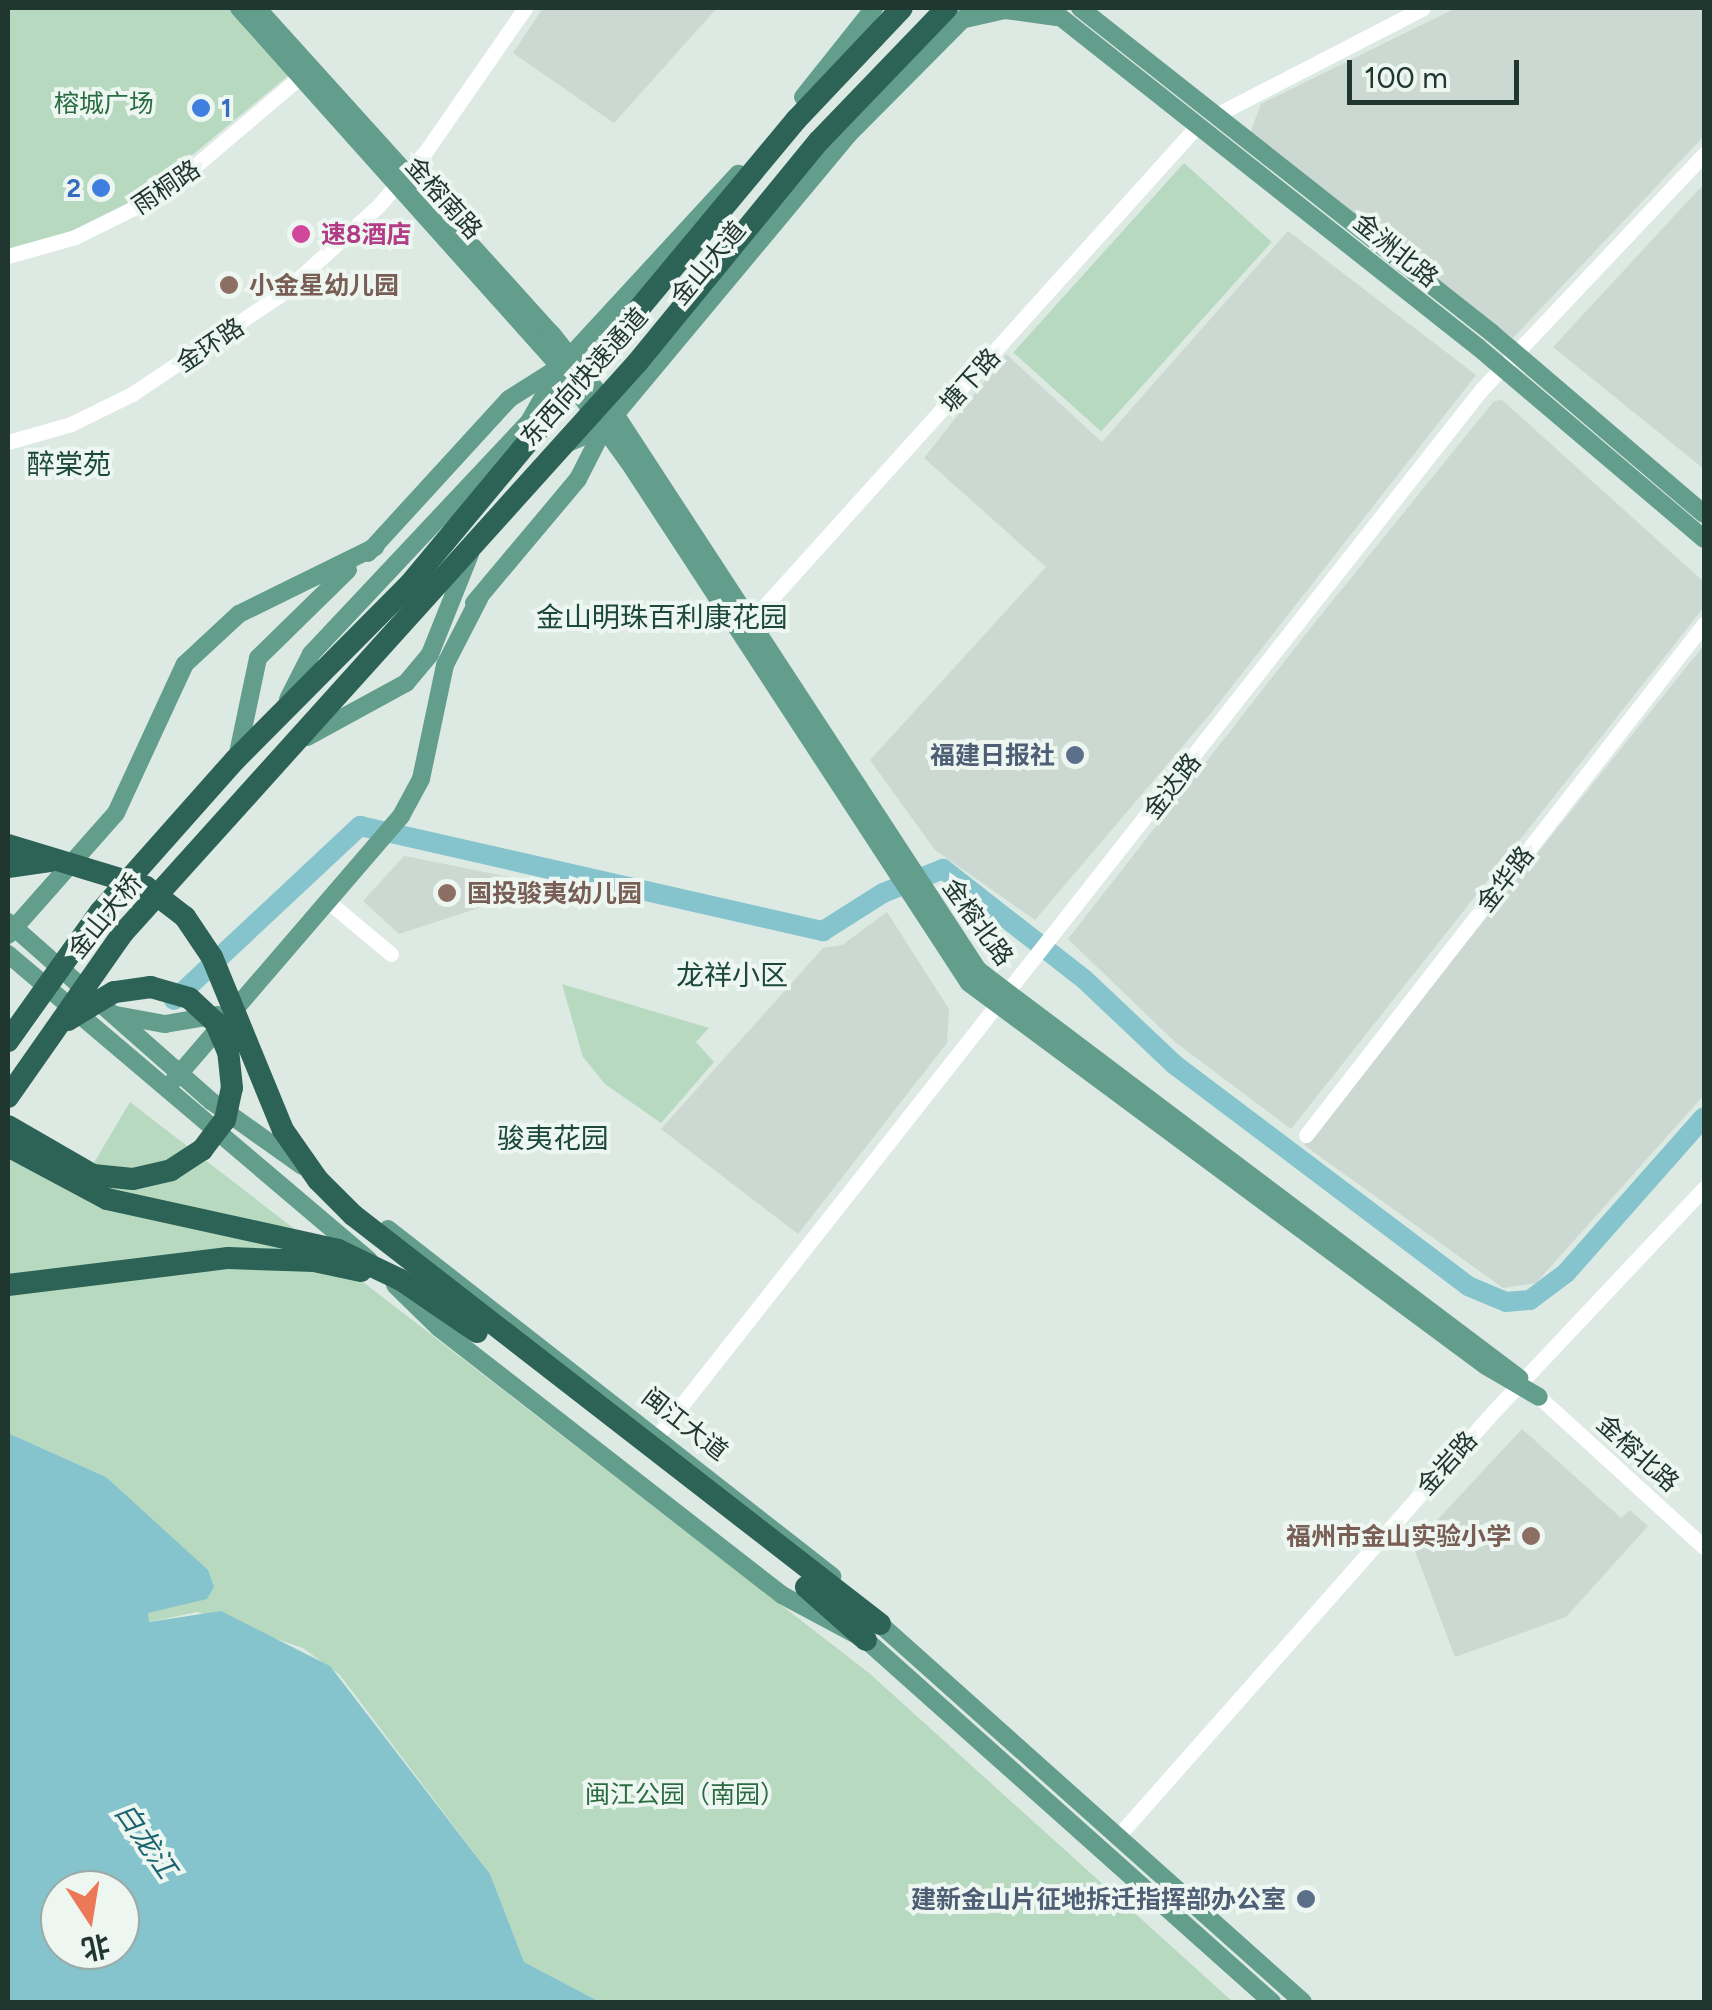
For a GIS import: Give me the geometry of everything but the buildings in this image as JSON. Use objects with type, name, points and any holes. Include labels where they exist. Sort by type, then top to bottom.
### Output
[{"type":"highway","name":"东西向快速通道","points":[[259,780],[286,751],[322,691],[408,585],[796,120],[903,8]]},
{"type":"highway","name":"东西向快速通道","points":[[235,760],[269,727],[322,691],[638,363],[819,142],[951,13]]},
{"type":"highway","name":"金山大桥","points":[[8,1041],[100,912],[235,760]]},
{"type":"highway","name":"金山大桥","points":[[8,1097],[37,1050],[123,932],[259,780]]},
{"type":"highway","points":[[8,845],[146,887],[185,917],[212,957],[283,1130],[353,1215],[873,1632]]},
{"type":"highway","points":[[8,868],[63,860]]},
{"type":"highway","points":[[8,1126],[93,1175],[132,1180],[172,1170],[202,1150],[225,1120],[232,1088],[228,1052],[215,1022],[189,998],[151,987],[114,992],[82,1006],[37,1050]]},
{"type":"highway","points":[[8,1146],[108,1199],[307,1241],[401,1280],[680,1480]]},
{"type":"highway","points":[[8,1285],[274,1257],[401,1280]]},
{"type":"main road","name":"金榕南路","points":[[239,8],[402,178]]},
{"type":"main road","name":"金山大道","points":[[269,727],[311,654],[529,422],[565,362],[860,31],[874,8]]},
{"type":"main road","points":[[860,31],[903,8]]},
{"type":"main road","name":"金山大道","points":[[286,751],[330,722],[373,706],[430,654],[465,563],[494,515],[551,450],[609,421],[951,13],[974,8]]},
{"type":"main road","name":"金洲北路","points":[[1080,8],[1206,121],[1704,539]]},
{"type":"main road","name":"金榕南路","points":[[262,10],[402,178],[565,362],[609,421]]},
{"type":"main road","points":[[951,13],[1056,13]]},
{"type":"main road","name":"金洲北路","points":[[1056,13],[1514,352],[1704,514]]},
{"type":"main road","points":[[235,760],[248,733],[258,658],[376,547],[509,398],[565,362]]},
{"type":"main road","points":[[430,654],[578,479],[609,421]]},
{"type":"main road","name":"金榕北路","points":[[609,421],[895,859],[968,983],[1002,1003],[1538,1397]]},
{"type":"main road","points":[[10,929],[116,814],[185,664],[239,614],[376,547]]},
{"type":"main road","points":[[173,1081],[331,904],[402,816],[421,779],[445,665],[480,596]]},
{"type":"main road","name":"闽江大道","points":[[10,929],[111,1013],[173,1081],[337,1229],[439,1328],[782,1595],[873,1632],[1118,1836],[1303,2002]]},
{"type":"main road","name":"闽江大道","points":[[8,954],[173,1081],[658,1435],[806,1550],[873,1632],[1272,2002]]},
{"type":"main road","points":[[111,1013],[151,1023],[197,1022],[251,992]]},
{"type":"street","name":"金环路","points":[[8,442],[96,413],[212,346],[298,280],[402,178],[477,83],[525,8]]},
{"type":"street","name":"塘下路","points":[[746,628],[1206,121],[1423,8]]},
{"type":"street","name":"雨桐路","points":[[8,256],[76,238],[162,194],[301,76]]},
{"type":"street","name":"金达路","points":[[658,1435],[1500,368],[1704,154]]},
{"type":"street","name":"金华路","points":[[1306,1135],[1704,624]]},
{"type":"street","points":[[331,904],[391,954]]},
{"type":"street","name":"金岩路","points":[[1118,1836],[1520,1382],[1704,1188]]},
{"type":"street","name":"金榕北路","points":[[1538,1397],[1704,1547]]},
{"type":"shaded area","points":[[543,8],[717,8],[614,123],[513,53]]},
{"type":"shaded area","points":[[1456,8],[1704,8],[1704,136],[1513,338],[1250,133],[1261,104]]},
{"type":"shaded area","points":[[1701,187],[1704,190],[1704,469],[1553,347]]},
{"type":"shaded area","points":[[1288,231],[1476,375],[1211,713],[1035,920],[935,850],[870,760],[1046,567],[924,458],[1006,354],[1102,442]]},
{"type":"shaded area","points":[[1502,400],[1704,582],[1704,607],[1291,1129],[1175,1042],[1068,939],[1313,625],[1494,401]]},
{"type":"shaded area","points":[[1704,645],[1704,1095],[1536,1283],[1503,1288],[1304,1145]]},
{"type":"shaded area","name":"国投骏夷幼儿园","points":[[404,856],[548,885],[399,934],[363,901]]},
{"type":"shaded area","points":[[887,912],[949,1009],[947,1043],[798,1234],[661,1129],[823,948],[842,945]]},
{"type":"shaded area","name":"福州市金山实验小学","points":[[1522,1429],[1621,1518],[1630,1510],[1648,1526],[1566,1617],[1455,1657],[1413,1546]]},
{"type":"green space","name":"榕城广场","points":[[8,8],[271,8],[246,30],[289,75],[143,196],[76,232],[8,251]]},
{"type":"green space","points":[[1184,163],[1272,242],[1101,431],[1013,353]]},
{"type":"green space","points":[[562,984],[709,1028],[696,1042],[714,1062],[661,1123],[605,1084],[583,1057]]},
{"type":"green space","name":"闽江公园（南园）","points":[[130,1102],[869,1673],[1233,2002],[600,2002],[524,1962],[490,1874],[340,1675],[303,1648],[197,1612],[149,1622],[125,1495],[106,1477],[8,1433],[8,1127],[89,1171]]},
{"type":"water","name":"白龙江","points":[[8,1433],[106,1477],[208,1570],[214,1587],[207,1599],[148,1613],[149,1622],[221,1611],[330,1666],[490,1874],[524,1962],[600,2002],[8,2002]]},
{"type":"waterway","points":[[174,1000],[360,826],[823,931],[883,893],[943,869],[1084,979],[1175,1065],[1468,1286],[1506,1302],[1530,1300],[1566,1273],[1704,1117]]},
{"type":"place","name":"1","points":[[201,108]]},
{"type":"place","name":"2","points":[[101,188]]},
{"type":"place","name":"速8酒店","points":[[301,234]]},
{"type":"place","name":"小金星幼儿园","points":[[229,285]]},
{"type":"place","name":"福建日报社","points":[[1075,755]]},
{"type":"place","name":"国投骏夷幼儿园","points":[[447,893]]},
{"type":"place","name":"福州市金山实验小学","points":[[1531,1536]]},
{"type":"place","name":"建新金山片征地拆迁指挥部办公室","points":[[1306,1899]]},
{"type":"district","name":"醉棠苑","points":[[69,464]]},
{"type":"district","name":"金山明珠百利康花园","points":[[662,617]]},
{"type":"district","name":"龙祥小区","points":[[732,975]]},
{"type":"district","name":"骏夷花园","points":[[553,1138]]}]
